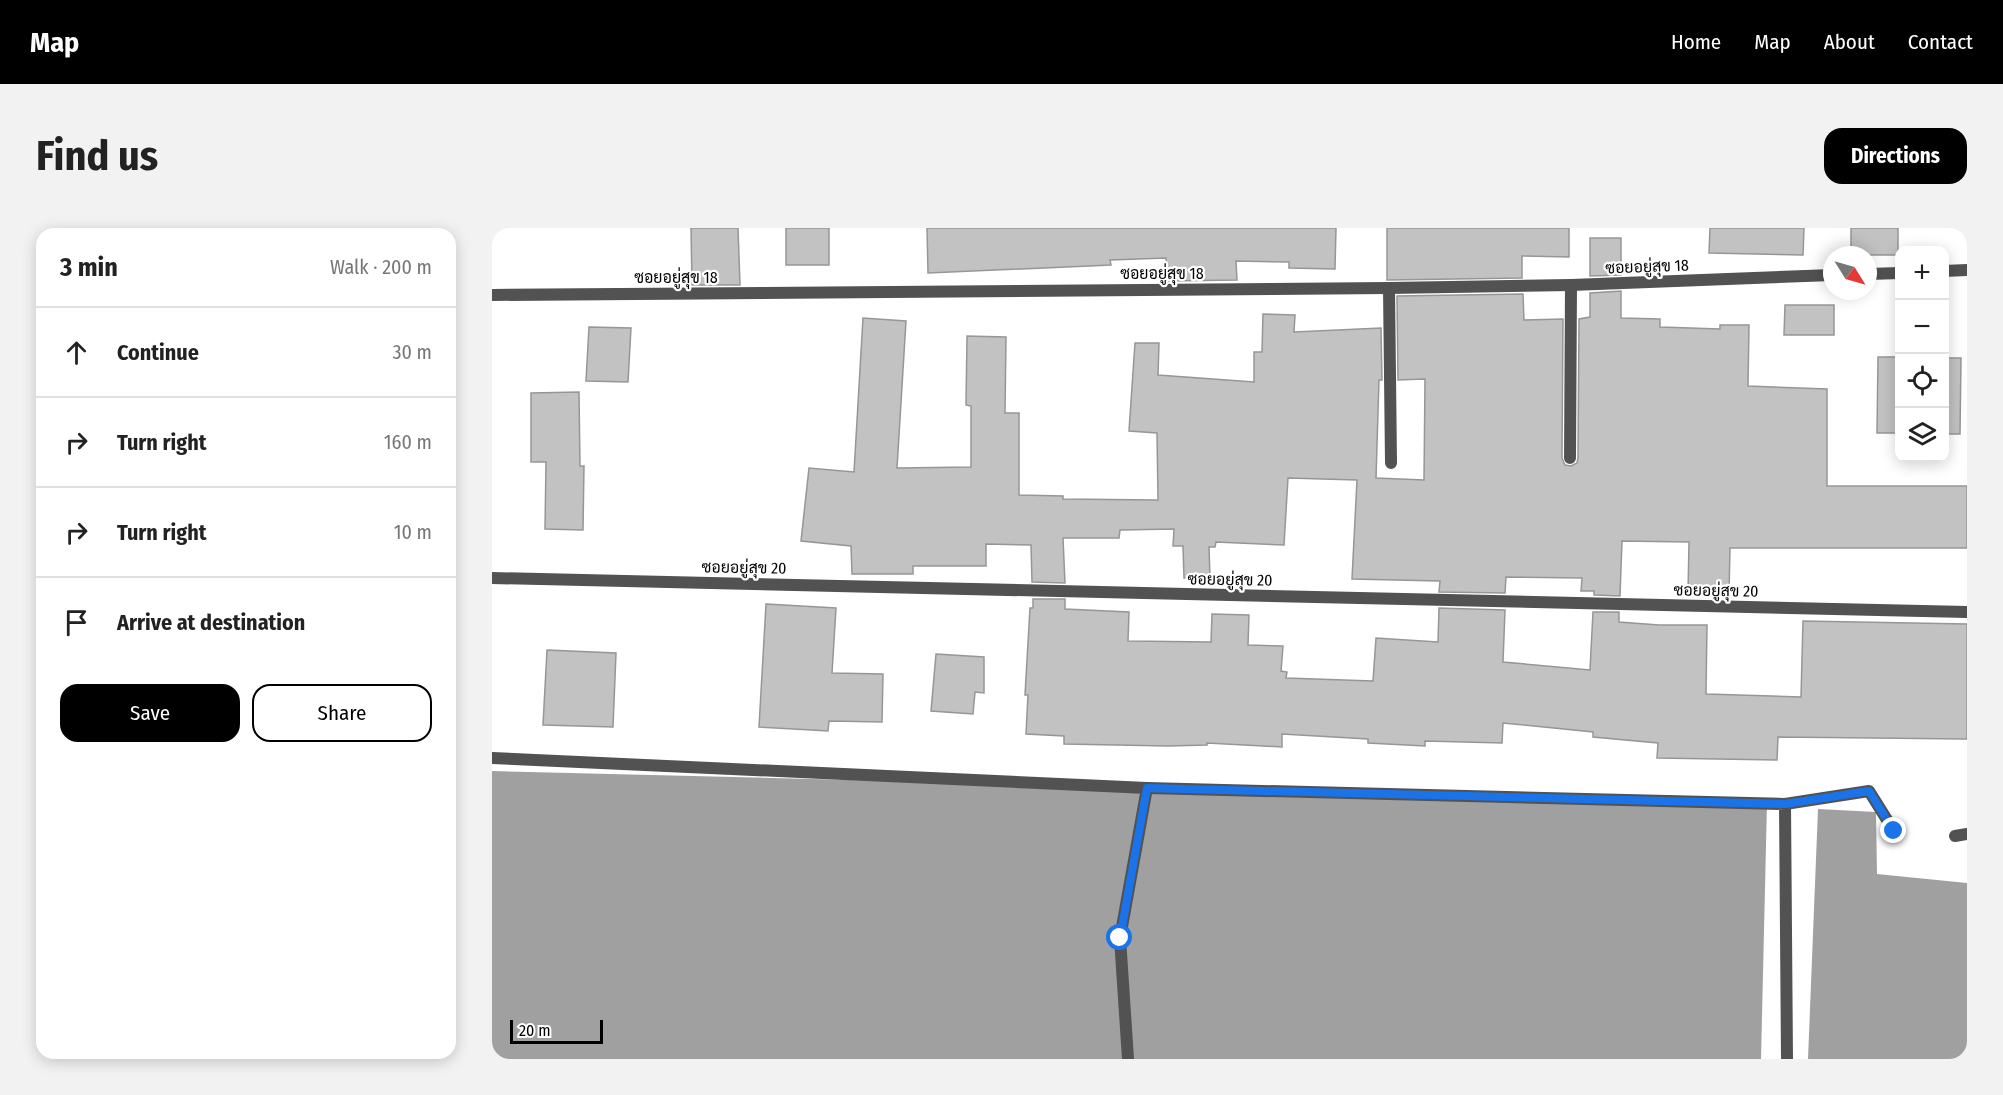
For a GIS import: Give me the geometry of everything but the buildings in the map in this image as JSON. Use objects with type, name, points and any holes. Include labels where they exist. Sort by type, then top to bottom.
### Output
[{"type":"street","points":[[1949,271],[1967,270]]},
{"type":"street","points":[[1877,274],[1895,273]]},
{"type":"street","name":"ซอยอยู่สุข 18","points":[[492,295],[1389,288],[1571,285],[1823,275]]},
{"type":"street","points":[[1569,458],[1571,285]]},
{"type":"street","points":[[1389,288],[1391,463]]},
{"type":"street","name":"ซอยอยู่สุข 20","points":[[492,578],[1967,612]]},
{"type":"street","points":[[492,758],[1147,788],[1785,804],[1869,791],[1894,831]]},
{"type":"street","points":[[1128,1059],[1120,938],[1147,788]]},
{"type":"street","points":[[1785,804],[1787,1059]]},
{"type":"shaded area","points":[[492,771],[1767,803],[1761,1059],[492,1059]]},
{"type":"shaded area","points":[[1818,809],[1876,812],[1877,874],[1967,883],[1967,1059],[1808,1059]]},
{"type":"route","points":[[1120,938],[1147,788],[1785,804],[1869,791],[1894,831]]}]
